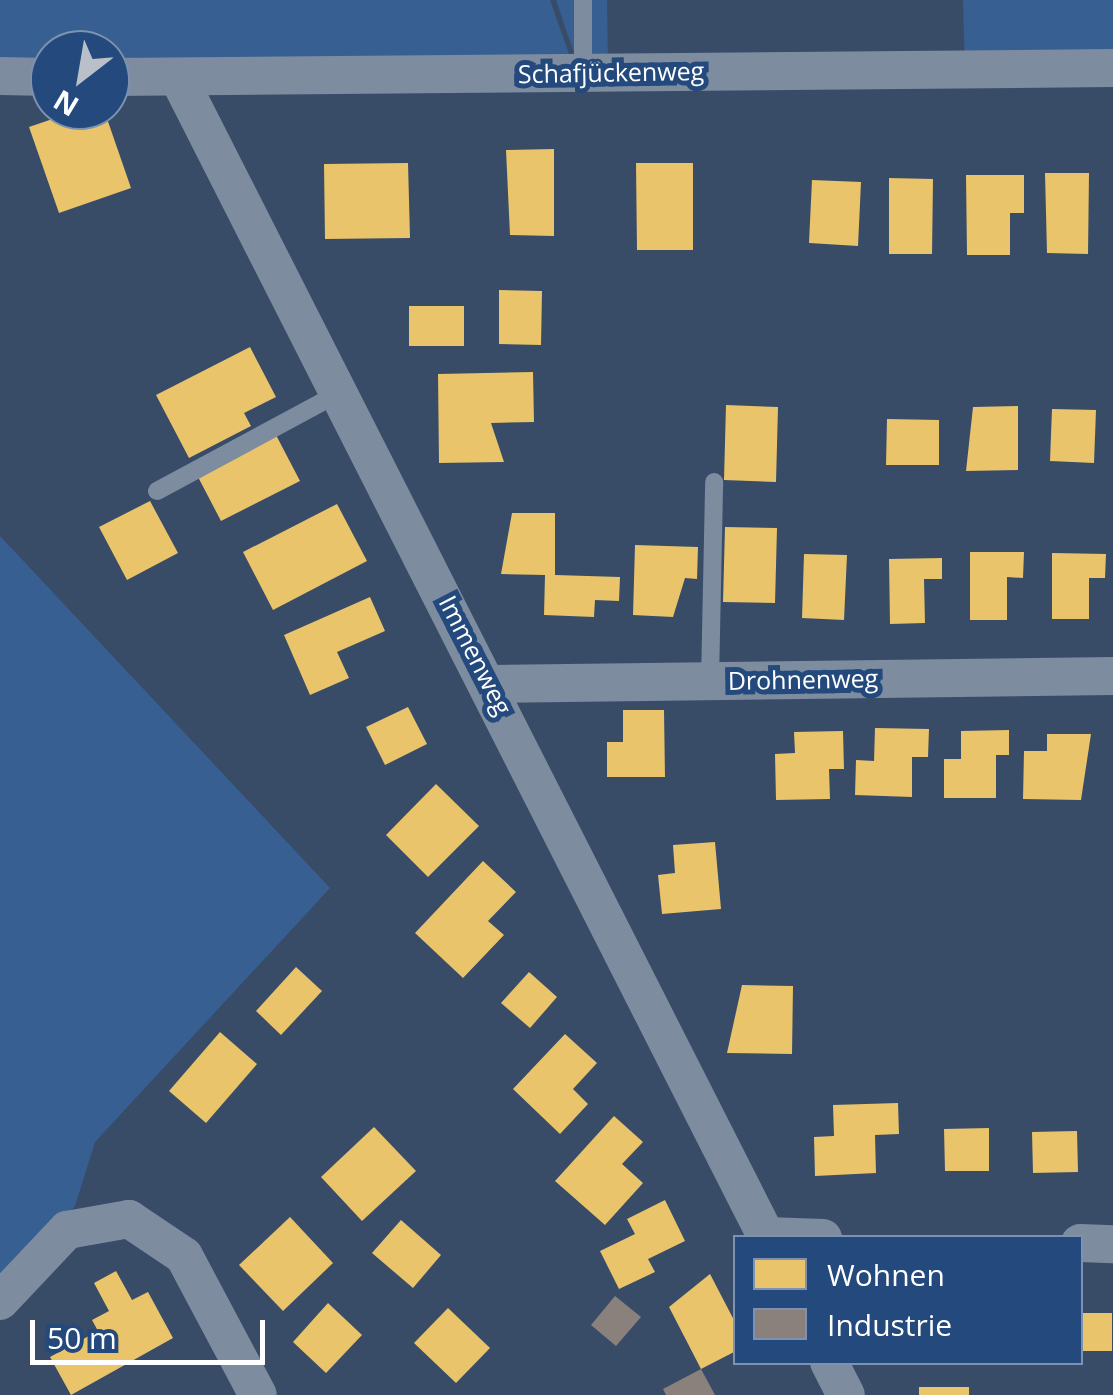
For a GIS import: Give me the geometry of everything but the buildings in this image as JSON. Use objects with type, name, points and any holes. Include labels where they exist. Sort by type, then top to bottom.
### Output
[{"type":"street","name":"Schafjückenweg","points":[[130,77],[1113,68]]},
{"type":"street","points":[[0,76],[30,76]]},
{"type":"street","name":"Immenweg","points":[[178,77],[492,684],[765,1235]]},
{"type":"street","name":"Drohnenweg","points":[[492,684],[1113,676]]},
{"type":"street","points":[[0,1301],[67,1230],[129,1219],[184,1256],[258,1395]]},
{"type":"street","points":[[1083,1244],[1113,1244]]},
{"type":"street","points":[[831,1365],[846,1395]]},
{"type":"lane","points":[[583,0],[583,72]]},
{"type":"lane","points":[[157,490],[342,391]]},
{"type":"lane","points":[[710,681],[714,482]]},
{"type":"shaded area","points":[[0,0],[550,0],[573,65],[130,62],[130,30],[30,30],[30,59],[0,62]]},
{"type":"shaded area","points":[[556,0],[607,0],[608,65],[578,65]]},
{"type":"shaded area","points":[[963,0],[1113,0],[1113,68],[965,68]]},
{"type":"shaded area","points":[[0,536],[330,888],[95,1142],[75,1206],[0,1283]]}]
